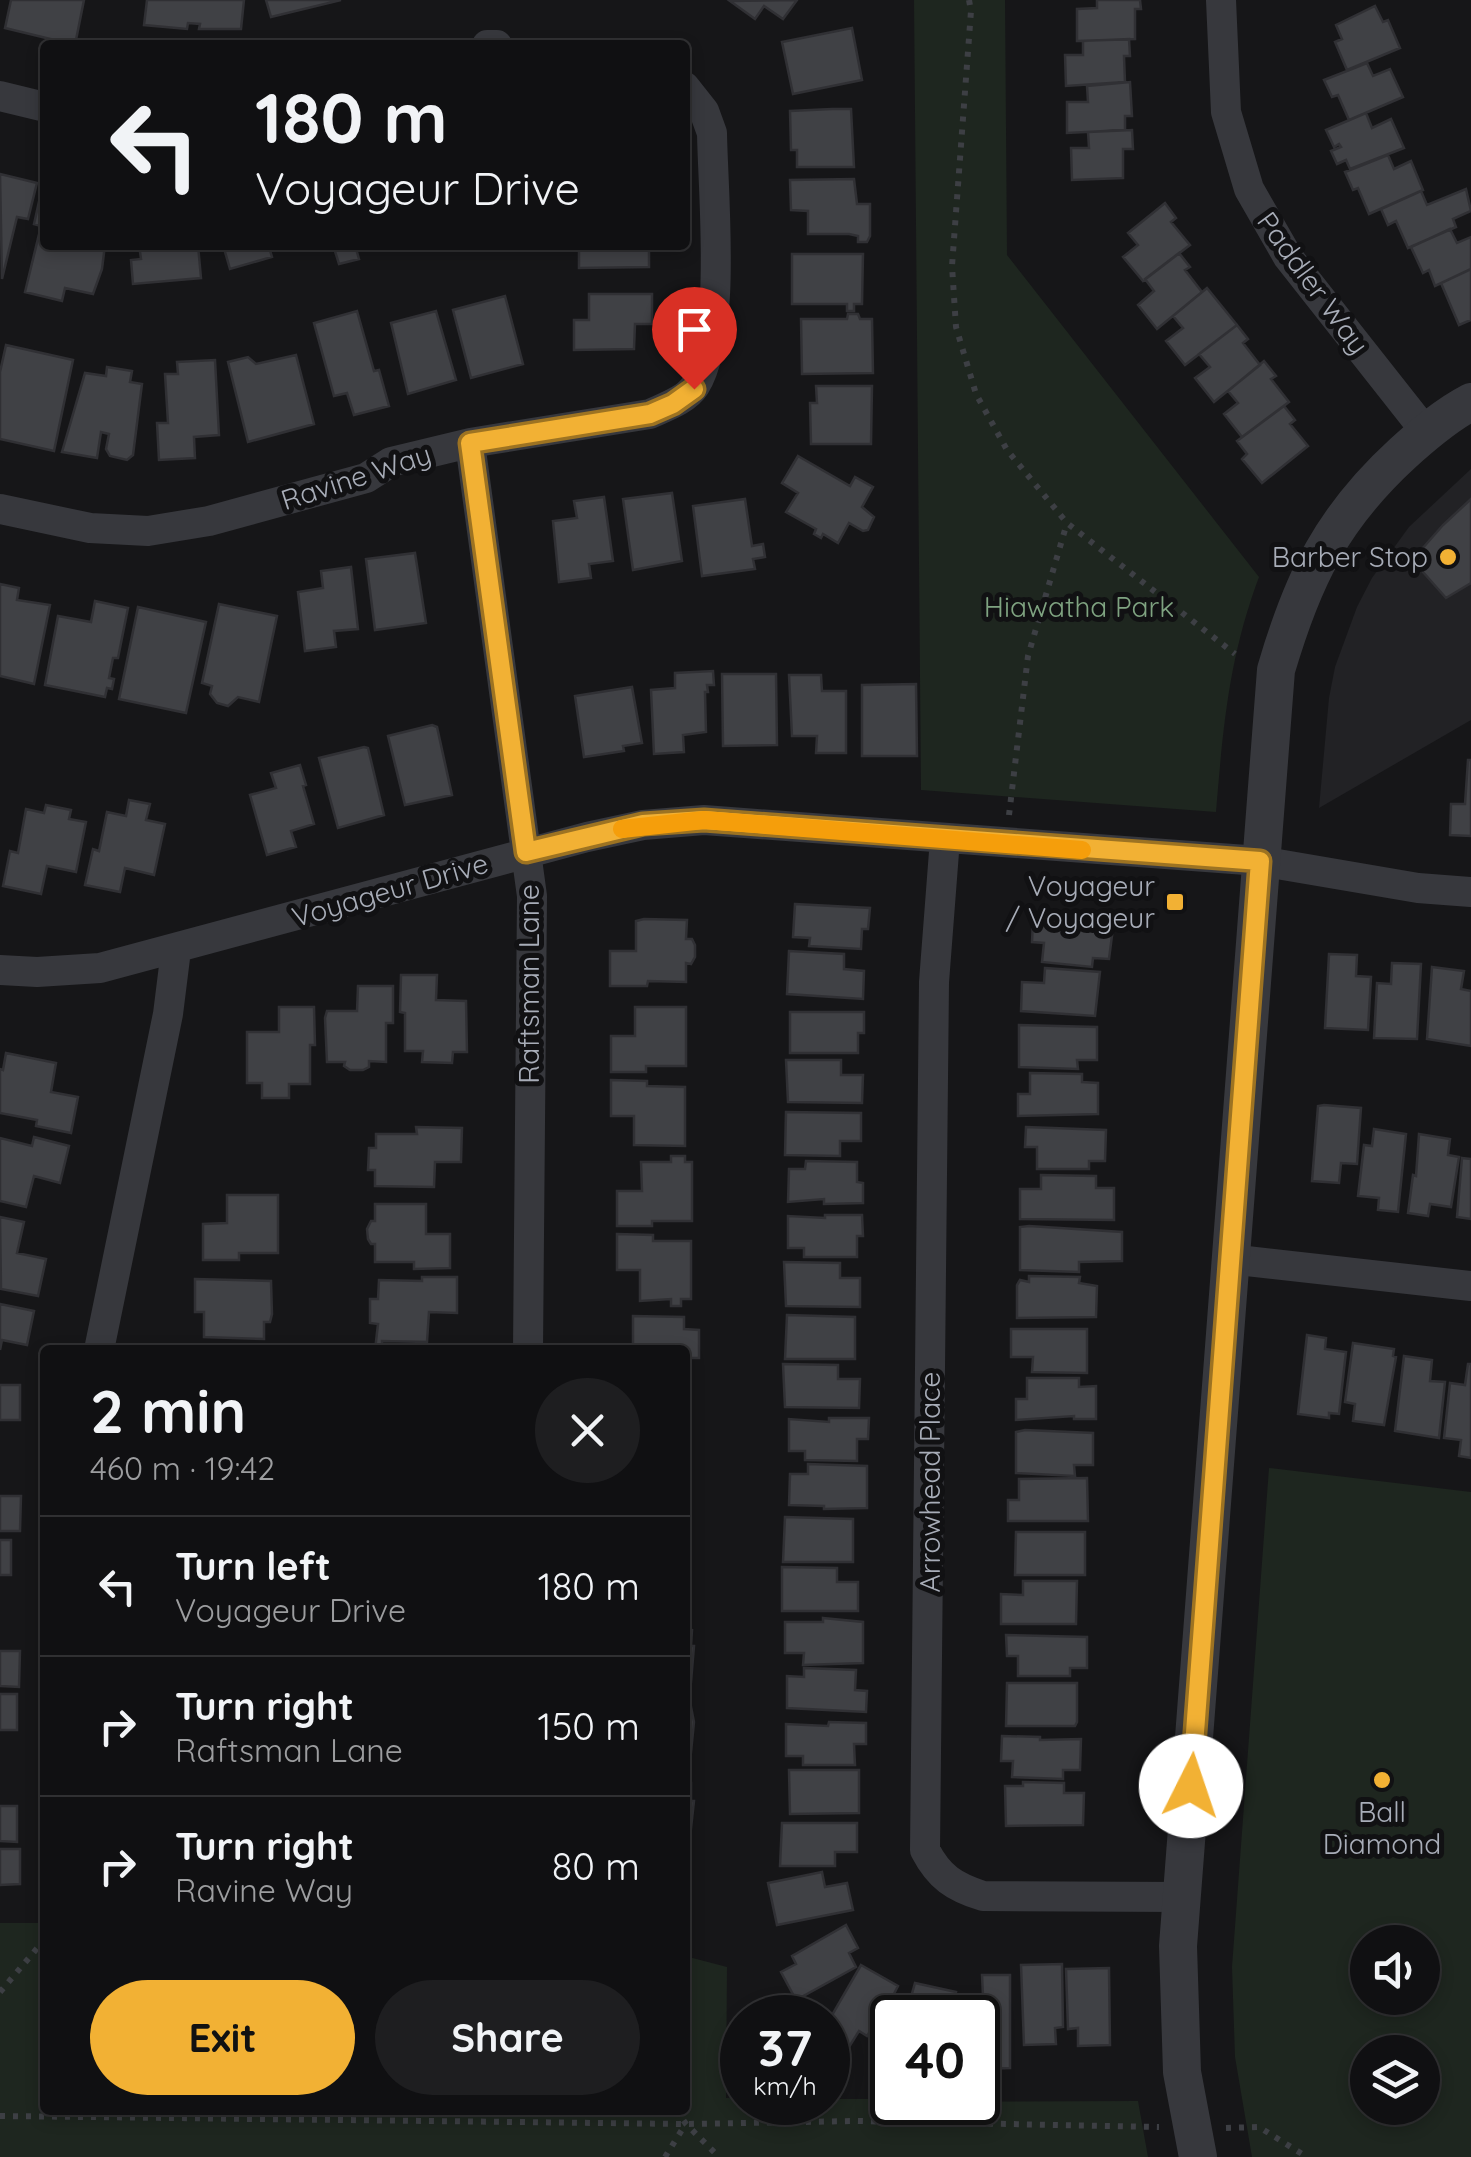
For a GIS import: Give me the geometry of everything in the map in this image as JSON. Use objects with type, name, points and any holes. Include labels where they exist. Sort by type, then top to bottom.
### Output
[{"type":"street","name":"Paddler Way","points":[[1221,0],[1226,112],[1249,189],[1288,257],[1426,432]]},
{"type":"street","name":"Ravine Way","points":[[0,508],[90,528],[148,531],[209,521],[366,478],[391,462],[470,443],[650,414],[673,404],[694,389],[709,354],[714,316],[712,134],[704,111],[690,93]]},
{"type":"street","points":[[0,96],[40,106]]},
{"type":"street","points":[[1195,2143],[1182,2072],[1178,1946],[1276,670],[1308,578],[1336,527],[1381,473],[1426,432],[1471,402]]},
{"type":"street","name":"Raftsman Lane","points":[[470,443],[532,896],[528,1345]]},
{"type":"street","name":"Voyageur Drive","points":[[0,970],[100,968],[526,852],[643,824],[704,820],[1260,861],[1418,888],[1471,892]]},
{"type":"street","name":"Arrowhead Place","points":[[945,839],[934,982],[925,1850],[934,1869],[954,1887],[983,1896],[1182,1897]]},
{"type":"street","points":[[100,1345],[168,1014],[176,950]]},
{"type":"street","points":[[1229,1259],[1471,1286]]},
{"type":"path","points":[[969,0],[952,266],[956,326],[976,394],[1007,450],[1067,523],[1235,654]]},
{"type":"path","points":[[1006,844],[1028,656],[1067,523]]},
{"type":"path","points":[[0,1992],[40,1946]]},
{"type":"path","points":[[680,2115],[719,2157]]},
{"type":"path","points":[[0,2116],[686,2124],[858,2121],[1195,2143],[1259,2126],[1308,2157]]},
{"type":"path","points":[[665,2157],[686,2124]]},
{"type":"shaded area","points":[[1471,469],[1471,720],[1319,808],[1329,698],[1335,667],[1357,607],[1372,578],[1409,527]]},
{"type":"green space","name":"Hiawatha Park","points":[[914,0],[1005,0],[1007,255],[1259,577],[1234,664],[1216,812],[921,790]]},
{"type":"green space","points":[[1269,1468],[1471,1492],[1471,2157],[1252,2157],[1235,2057],[1232,1967]]},
{"type":"green space","points":[[0,1923],[40,1923],[40,2115],[690,2115],[690,1957],[727,1967],[727,1995],[720,1995],[720,2125],[850,2125],[850,2099],[870,2099],[870,2125],[1000,2125],[1000,2102],[1138,2101],[1148,2157],[0,2157]]},
{"type":"building","points":[[11,0],[84,0],[76,40],[54,40],[5,28]]},
{"type":"building","points":[[147,0],[244,0],[241,29],[199,29],[200,24],[188,23],[187,29],[144,25]]},
{"type":"building","points":[[266,0],[341,0],[271,17]]},
{"type":"building","points":[[797,0],[783,19],[764,6],[755,19],[730,1]]},
{"type":"building","points":[[1097,0],[1140,0],[1141,9],[1135,9],[1135,39],[1077,41],[1077,9],[1097,8]]},
{"type":"building","points":[[1375,6],[1383,22],[1388,20],[1400,48],[1347,70],[1335,42],[1342,39],[1336,25]]},
{"type":"building","points":[[852,28],[862,80],[793,94],[782,42]]},
{"type":"building","points":[[1129,39],[1130,56],[1124,56],[1125,82],[1066,86],[1065,55],[1083,55],[1083,41]]},
{"type":"building","points":[[1367,63],[1373,76],[1390,69],[1403,97],[1349,120],[1338,95],[1332,97],[1324,80]]},
{"type":"building","points":[[1130,82],[1132,116],[1125,116],[1125,130],[1067,133],[1067,102],[1088,102],[1087,86]]},
{"type":"building","points":[[851,109],[854,167],[797,167],[797,150],[791,150],[790,111]]},
{"type":"building","points":[[1366,113],[1372,128],[1391,119],[1404,148],[1350,169],[1346,160],[1337,164],[1331,151],[1341,147],[1334,147],[1326,130]]},
{"type":"building","points":[[1132,130],[1133,149],[1123,149],[1123,178],[1072,180],[1071,148],[1089,148],[1088,132]]},
{"type":"building","points":[[1388,155],[1394,169],[1411,161],[1423,190],[1369,214],[1358,188],[1353,190],[1345,172]]},
{"type":"building","points":[[0,174],[37,183],[28,219],[17,217],[2,279]]},
{"type":"building","points":[[854,179],[857,204],[870,204],[867,242],[858,242],[858,236],[849,234],[808,234],[808,211],[791,210],[790,180]]},
{"type":"building","points":[[1466,189],[1471,211],[1453,219],[1456,227],[1408,248],[1396,221],[1388,225],[1381,209],[1421,191],[1427,205]]},
{"type":"building","points":[[40,197],[40,226],[34,224]]},
{"type":"building","points":[[1165,203],[1176,218],[1171,222],[1190,245],[1143,281],[1123,257],[1138,245],[1128,233]]},
{"type":"building","points":[[1450,229],[1457,243],[1471,237],[1471,269],[1435,286],[1429,270],[1423,273],[1411,247]]},
{"type":"building","points":[[40,230],[40,250],[104,250],[93,294],[65,288],[62,301],[25,292]]},
{"type":"building","points":[[140,250],[198,250],[201,278],[133,284],[131,260],[141,259]]},
{"type":"building","points":[[224,250],[270,250],[272,257],[230,269]]},
{"type":"building","points":[[335,250],[356,250],[359,259],[339,264]]},
{"type":"building","points":[[579,250],[649,250],[649,267],[579,268]]},
{"type":"building","points":[[1179,253],[1190,267],[1185,270],[1202,292],[1157,329],[1138,305],[1154,291],[1145,279]]},
{"type":"building","points":[[792,254],[863,254],[862,304],[854,304],[854,311],[847,311],[847,304],[792,304]]},
{"type":"building","points":[[1471,269],[1471,320],[1459,325],[1441,283]]},
{"type":"building","points":[[1207,288],[1237,325],[1185,365],[1166,341],[1183,328],[1173,316]]},
{"type":"building","points":[[589,294],[652,294],[652,324],[635,324],[634,349],[574,350],[574,320],[589,320]]},
{"type":"building","points":[[505,296],[523,364],[471,378],[453,310]]},
{"type":"building","points":[[357,311],[374,371],[379,370],[389,406],[354,415],[347,393],[334,396],[314,323]]},
{"type":"building","points":[[436,311],[456,380],[408,394],[391,323]]},
{"type":"building","points":[[848,314],[872,319],[873,373],[802,374],[801,319],[847,319]]},
{"type":"building","points":[[1237,325],[1248,339],[1243,343],[1260,365],[1214,402],[1195,378],[1210,367],[1199,354]]},
{"type":"building","points":[[6,345],[73,360],[54,451],[0,439],[0,372]]},
{"type":"building","points":[[296,355],[314,424],[248,442],[228,362],[248,357],[256,364]]},
{"type":"building","points":[[215,360],[219,435],[194,437],[195,458],[159,460],[157,423],[168,423],[165,374],[178,374],[177,362]]},
{"type":"building","points":[[1264,361],[1276,376],[1271,379],[1289,402],[1242,437],[1224,414],[1238,403],[1228,391]]},
{"type":"building","points":[[107,367],[132,371],[130,382],[142,384],[133,455],[127,460],[110,456],[106,449],[109,434],[101,432],[97,458],[62,452],[85,373],[106,376]]},
{"type":"building","points":[[816,386],[872,386],[871,444],[811,444],[810,403],[817,403]]},
{"type":"building","points":[[1284,406],[1295,420],[1290,424],[1308,446],[1262,483],[1242,459],[1247,454],[1237,441]]},
{"type":"building","points":[[798,456],[850,486],[855,477],[873,487],[862,507],[874,517],[868,530],[849,523],[838,543],[823,534],[821,538],[814,534],[816,529],[786,512],[798,493],[782,483]]},
{"type":"building","points":[[672,493],[682,561],[633,570],[623,499]]},
{"type":"building","points":[[604,497],[613,561],[589,564],[591,578],[559,582],[553,521],[577,518],[574,501]]},
{"type":"building","points":[[745,499],[752,546],[763,544],[765,557],[753,559],[755,569],[702,576],[693,506]]},
{"type":"building","points":[[1471,499],[1471,583],[1446,598],[1414,558]]},
{"type":"building","points":[[415,553],[426,623],[375,630],[366,559]]},
{"type":"building","points":[[351,567],[358,629],[334,631],[336,647],[305,651],[298,592],[323,588],[321,571]]},
{"type":"building","points":[[0,584],[19,588],[17,600],[50,605],[34,684],[0,676]]},
{"type":"building","points":[[95,601],[128,608],[118,658],[113,658],[109,678],[114,679],[112,689],[107,688],[105,697],[45,685],[58,616],[91,622]]},
{"type":"building","points":[[219,604],[277,616],[259,702],[238,697],[228,706],[217,703],[210,694],[212,686],[202,683]]},
{"type":"building","points":[[138,607],[206,622],[186,713],[119,699]]},
{"type":"building","points":[[713,671],[714,685],[707,685],[705,692],[706,732],[683,735],[684,752],[654,754],[651,690],[675,688],[675,673]]},
{"type":"building","points":[[722,674],[776,674],[777,745],[723,746]]},
{"type":"building","points":[[789,675],[821,675],[822,691],[846,691],[846,753],[816,753],[817,736],[792,736]]},
{"type":"building","points":[[916,684],[917,756],[862,756],[862,685]]},
{"type":"building","points":[[632,687],[642,743],[623,746],[624,751],[584,757],[575,696]]},
{"type":"building","points":[[437,727],[452,795],[405,805],[388,736]]},
{"type":"building","points":[[368,748],[384,815],[338,828],[319,758]]},
{"type":"building","points":[[1468,760],[1471,836],[1450,835],[1451,804],[1465,804]]},
{"type":"building","points":[[300,765],[314,824],[291,831],[296,847],[267,855],[250,795],[276,788],[271,773]]},
{"type":"building","points":[[129,800],[150,804],[146,820],[165,824],[154,875],[125,868],[120,892],[85,885],[93,849],[99,851],[107,812],[126,816]]},
{"type":"building","points":[[46,805],[71,810],[69,819],[86,822],[76,872],[47,866],[41,894],[3,886],[10,851],[18,853],[26,809],[44,813]]},
{"type":"building","points":[[795,904],[870,908],[868,929],[862,929],[861,949],[809,946],[810,938],[793,937]]},
{"type":"building","points":[[687,920],[686,939],[692,939],[695,945],[695,957],[691,964],[686,963],[686,982],[610,986],[610,951],[636,951],[636,921]]},
{"type":"building","points":[[1033,920],[1113,928],[1109,959],[1093,958],[1092,967],[1042,962],[1044,943],[1032,942]]},
{"type":"building","points":[[789,951],[844,954],[844,969],[864,971],[863,999],[787,994]]},
{"type":"building","points":[[1329,954],[1357,955],[1356,976],[1371,977],[1368,1030],[1325,1028]]},
{"type":"building","points":[[1392,963],[1421,964],[1417,1039],[1374,1038],[1377,983],[1391,984]]},
{"type":"building","points":[[1432,967],[1464,971],[1461,989],[1471,991],[1471,1046],[1427,1039]]},
{"type":"building","points":[[1045,968],[1100,972],[1095,1016],[1021,1011],[1022,982],[1044,983]]},
{"type":"building","points":[[401,975],[437,975],[436,1000],[466,1001],[467,1052],[453,1052],[452,1063],[422,1062],[423,1051],[405,1051]]},
{"type":"building","points":[[358,986],[393,986],[393,1023],[386,1023],[386,1062],[369,1061],[369,1067],[363,1070],[350,1070],[345,1062],[327,1062],[325,1018],[327,1011],[357,1011]]},
{"type":"building","points":[[279,1007],[314,1007],[310,1084],[289,1084],[289,1098],[262,1098],[262,1083],[247,1083],[247,1032],[279,1032]]},
{"type":"building","points":[[635,1007],[686,1007],[686,1066],[646,1066],[646,1072],[611,1072],[611,1036],[635,1036]]},
{"type":"building","points":[[790,1012],[864,1012],[864,1033],[858,1033],[858,1053],[790,1053]]},
{"type":"building","points":[[1019,1025],[1097,1027],[1097,1060],[1077,1060],[1078,1069],[1019,1067]]},
{"type":"building","points":[[6,1053],[56,1063],[51,1092],[78,1097],[71,1133],[36,1126],[37,1120],[0,1113],[0,1069],[3,1070]]},
{"type":"building","points":[[786,1060],[841,1060],[841,1075],[863,1075],[862,1103],[788,1102]]},
{"type":"building","points":[[1030,1073],[1082,1074],[1082,1082],[1098,1083],[1098,1114],[1018,1116],[1018,1094],[1030,1094]]},
{"type":"building","points":[[611,1080],[685,1087],[685,1146],[634,1145],[634,1116],[611,1116]]},
{"type":"building","points":[[1318,1106],[1361,1108],[1357,1164],[1341,1163],[1339,1183],[1312,1181]]},
{"type":"building","points":[[786,1112],[861,1113],[861,1141],[840,1141],[840,1156],[785,1155]]},
{"type":"building","points":[[416,1127],[462,1128],[461,1162],[435,1162],[434,1187],[375,1186],[375,1170],[368,1170],[369,1148],[376,1148],[376,1134],[417,1134]]},
{"type":"building","points":[[1026,1127],[1106,1130],[1105,1161],[1089,1161],[1089,1169],[1037,1169],[1037,1147],[1025,1147]]},
{"type":"building","points":[[1374,1129],[1406,1134],[1398,1212],[1378,1210],[1379,1198],[1358,1196],[1364,1145],[1372,1146]]},
{"type":"building","points":[[1419,1134],[1450,1139],[1448,1155],[1459,1157],[1451,1207],[1430,1204],[1428,1216],[1408,1213]]},
{"type":"building","points":[[34,1137],[69,1146],[60,1183],[34,1176],[26,1207],[0,1201],[0,1138],[32,1146]]},
{"type":"building","points":[[671,1156],[685,1156],[685,1162],[692,1162],[692,1221],[617,1226],[617,1191],[642,1191],[641,1162],[671,1162]]},
{"type":"building","points":[[1462,1158],[1471,1159],[1471,1219],[1457,1217]]},
{"type":"building","points":[[806,1161],[857,1162],[863,1203],[824,1204],[824,1199],[788,1202],[789,1169],[805,1169]]},
{"type":"building","points":[[1041,1175],[1096,1176],[1096,1188],[1114,1188],[1114,1220],[1020,1219],[1020,1189],[1041,1189]]},
{"type":"building","points":[[227,1195],[278,1195],[278,1253],[239,1253],[239,1260],[203,1260],[203,1224],[227,1223]]},
{"type":"building","points":[[375,1204],[426,1204],[426,1234],[450,1234],[450,1268],[414,1269],[414,1262],[375,1262],[375,1244],[368,1239],[367,1229],[375,1221]]},
{"type":"building","points":[[862,1215],[863,1236],[857,1236],[857,1257],[804,1257],[804,1248],[788,1248],[788,1216]]},
{"type":"building","points":[[0,1217],[24,1222],[17,1253],[46,1259],[38,1296],[1,1289]]},
{"type":"building","points":[[1020,1227],[1122,1232],[1122,1261],[1079,1262],[1079,1272],[1020,1270]]},
{"type":"building","points":[[617,1234],[653,1235],[653,1241],[691,1241],[691,1299],[681,1299],[681,1306],[671,1306],[671,1299],[640,1301],[640,1270],[617,1270]]},
{"type":"building","points":[[784,1262],[840,1263],[840,1278],[860,1278],[860,1307],[786,1306]]},
{"type":"building","points":[[1029,1276],[1080,1277],[1079,1283],[1097,1286],[1096,1317],[1017,1318],[1017,1285],[1020,1280],[1029,1282]]},
{"type":"building","points":[[422,1277],[457,1277],[457,1313],[429,1312],[427,1342],[382,1341],[382,1345],[376,1345],[378,1324],[370,1323],[370,1299],[378,1299],[379,1280],[422,1281]]},
{"type":"building","points":[[195,1279],[271,1281],[272,1314],[270,1322],[264,1322],[264,1339],[204,1337],[204,1312],[195,1312]]},
{"type":"building","points":[[0,1304],[34,1311],[27,1345],[2,1340],[0,1350]]},
{"type":"building","points":[[787,1315],[855,1317],[855,1359],[785,1359]]},
{"type":"building","points":[[633,1316],[684,1317],[684,1329],[699,1330],[699,1358],[690,1358],[690,1345],[633,1345]]},
{"type":"building","points":[[1011,1329],[1087,1329],[1087,1373],[1032,1372],[1033,1357],[1011,1357]]},
{"type":"building","points":[[1307,1335],[1326,1338],[1325,1349],[1346,1352],[1339,1414],[1329,1413],[1329,1418],[1298,1414]]},
{"type":"building","points":[[1353,1343],[1394,1349],[1396,1357],[1384,1425],[1353,1421],[1355,1404],[1345,1402]]},
{"type":"building","points":[[1404,1356],[1432,1360],[1430,1381],[1445,1382],[1439,1438],[1395,1431]]},
{"type":"building","points":[[783,1364],[838,1365],[838,1379],[860,1379],[859,1408],[785,1407]]},
{"type":"building","points":[[1468,1364],[1471,1458],[1459,1456],[1461,1440],[1444,1438],[1450,1383],[1465,1385]]},
{"type":"building","points":[[1027,1378],[1079,1378],[1079,1387],[1096,1386],[1096,1419],[1074,1416],[1016,1420],[1016,1399],[1027,1399]]},
{"type":"building","points":[[0,1385],[20,1385],[20,1420],[0,1420]]},
{"type":"building","points":[[829,1418],[869,1418],[868,1439],[857,1439],[857,1461],[805,1460],[805,1451],[789,1451],[789,1419],[829,1422]]},
{"type":"building","points":[[1016,1432],[1093,1433],[1093,1465],[1074,1465],[1075,1476],[1016,1473]]},
{"type":"building","points":[[808,1464],[867,1466],[867,1508],[789,1505],[790,1474],[808,1474]]},
{"type":"building","points":[[1087,1478],[1088,1521],[1008,1521],[1008,1500],[1019,1500],[1019,1479]]},
{"type":"building","points":[[0,1496],[21,1496],[20,1531],[0,1531]]},
{"type":"building","points":[[785,1517],[853,1519],[853,1562],[783,1562]]},
{"type":"building","points":[[1016,1532],[1085,1532],[1085,1575],[1015,1575]]},
{"type":"building","points":[[0,1540],[11,1540],[11,1575],[0,1575]]},
{"type":"building","points":[[782,1567],[837,1568],[837,1582],[858,1582],[858,1611],[782,1611]]},
{"type":"building","points":[[1023,1581],[1077,1581],[1076,1624],[1001,1624],[1001,1594],[1023,1595]]},
{"type":"building","points":[[823,1618],[863,1622],[863,1663],[803,1665],[804,1653],[785,1653],[785,1622],[823,1622]]},
{"type":"building","points":[[690,1630],[694,1646],[690,1682]]},
{"type":"building","points":[[1006,1635],[1087,1637],[1087,1668],[1070,1668],[1070,1676],[1018,1676],[1018,1656],[1007,1656]]},
{"type":"building","points":[[0,1651],[20,1651],[19,1687],[0,1686]]},
{"type":"building","points":[[804,1668],[856,1670],[855,1690],[867,1691],[866,1712],[787,1708],[787,1676],[804,1677]]},
{"type":"building","points":[[1007,1683],[1077,1683],[1075,1726],[1006,1726]]},
{"type":"building","points":[[0,1694],[17,1694],[17,1730],[0,1730]]},
{"type":"building","points":[[690,1707],[694,1722],[690,1762]]},
{"type":"building","points":[[829,1722],[866,1723],[866,1744],[854,1744],[855,1765],[803,1765],[803,1756],[786,1756],[786,1724],[828,1726]]},
{"type":"building","points":[[1002,1736],[1081,1739],[1080,1770],[1063,1770],[1063,1779],[1012,1777],[1013,1761],[1001,1761]]},
{"type":"building","points":[[789,1770],[859,1770],[859,1813],[790,1814]]},
{"type":"building","points":[[1023,1782],[1064,1783],[1064,1793],[1084,1793],[1083,1825],[1006,1826],[1005,1786],[1023,1786]]},
{"type":"building","points":[[690,1783],[694,1801],[690,1837]]},
{"type":"building","points":[[0,1806],[17,1806],[17,1842],[0,1841]]},
{"type":"building","points":[[782,1823],[857,1823],[857,1852],[835,1852],[835,1866],[780,1866]]},
{"type":"building","points":[[0,1849],[20,1849],[20,1884],[0,1885]]},
{"type":"building","points":[[822,1872],[825,1887],[847,1883],[853,1910],[777,1925],[768,1883]]},
{"type":"building","points":[[846,1925],[858,1948],[849,1953],[856,1967],[805,1995],[793,1995],[781,1972],[796,1964],[792,1956]]},
{"type":"building","points":[[1062,1964],[1063,2027],[1055,2028],[1056,2044],[1024,2045],[1021,1965]]},
{"type":"building","points":[[861,1965],[898,1986],[893,1995],[870,1995],[870,2031],[867,2036],[859,2031],[850,2045],[850,1995],[844,1995]]},
{"type":"building","points":[[1109,1968],[1110,2045],[1078,2046],[1078,2028],[1068,2029],[1066,1969]]},
{"type":"building","points":[[982,1975],[1010,1975],[1010,2068],[1000,2068],[1000,1995],[983,1995]]},
{"type":"building","points":[[915,1983],[956,1992],[955,1995],[912,1995]]},
{"type":"slow traffic","points":[[622,829],[704,820],[1082,850]]},
{"type":"place","name":"Barber Stop","points":[[1448,557]]},
{"type":"place","name":"Voyageur / Voyageur","points":[[1175,902]]},
{"type":"place","name":"Ball Diamond","points":[[1382,1780]]},
{"type":"route","points":[[694,389],[650,414],[470,443],[526,852],[643,824],[704,820],[1260,861],[1191,1786]]}]
